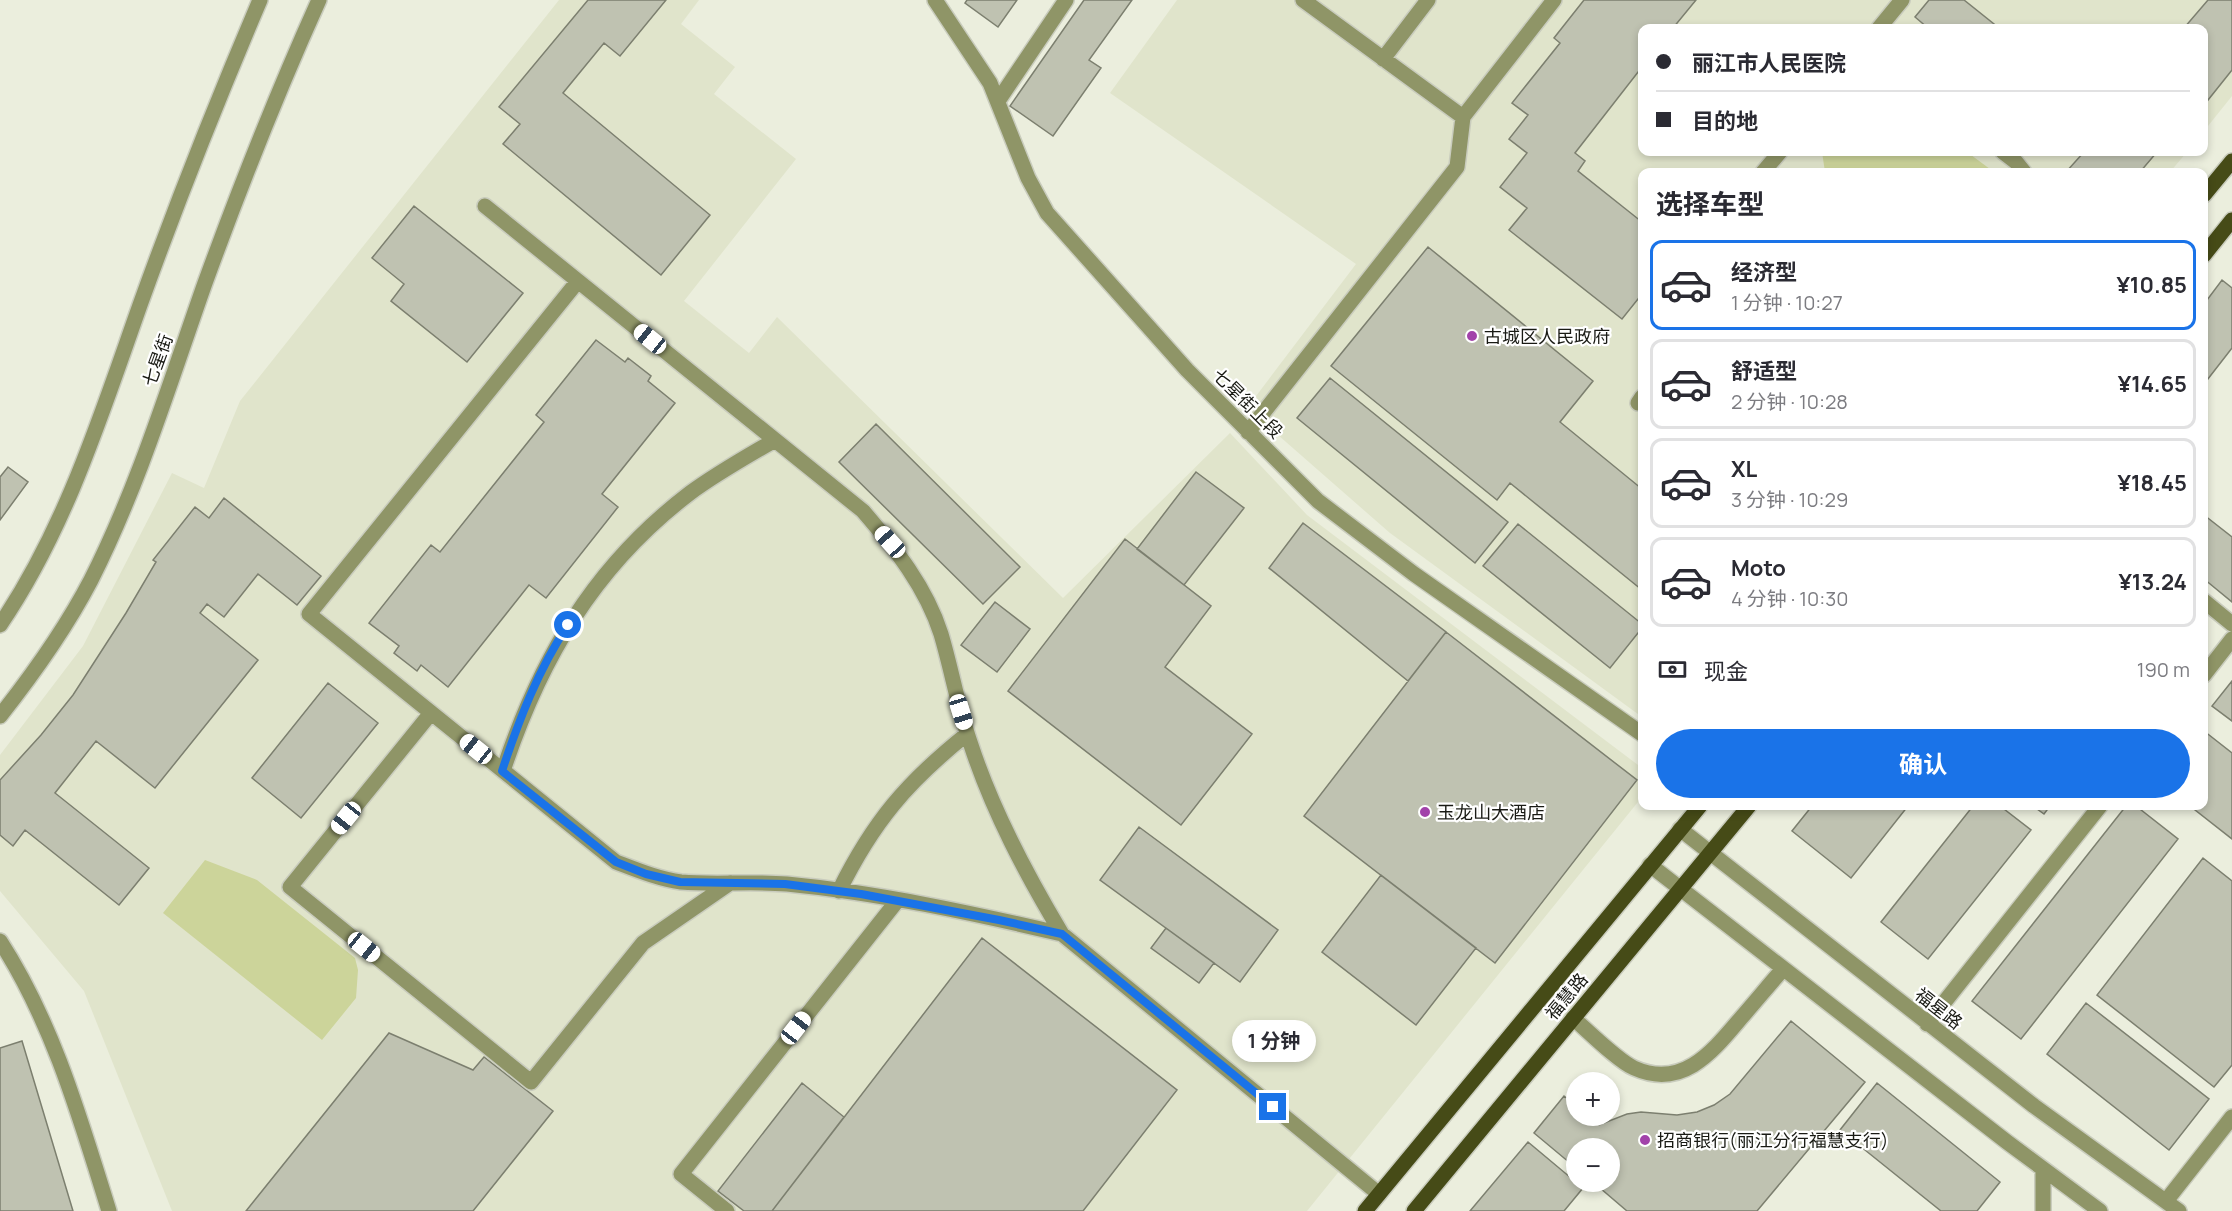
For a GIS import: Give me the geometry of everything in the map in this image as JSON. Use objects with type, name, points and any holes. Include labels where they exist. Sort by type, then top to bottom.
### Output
[{"type":"main road","points":[[2208,190],[2232,161]]},
{"type":"main road","points":[[2208,250],[2232,220]]},
{"type":"main road","name":"福慧路","points":[[1365,1211],[1697,810]]},
{"type":"main road","name":"福慧路","points":[[1414,1211],[1746,810]]},
{"type":"street","name":"七星街","points":[[0,625],[42,556],[66,506],[87,454],[178,200],[260,0]]},
{"type":"street","name":"七星街","points":[[0,716],[60,633],[90,581],[116,528],[232,208],[319,0]]},
{"type":"street","name":"七星街上段","points":[[935,0],[990,83],[1028,178],[1047,213],[1187,370],[1318,501],[1414,574],[1638,731]]},
{"type":"street","points":[[998,101],[1066,0]]},
{"type":"street","points":[[1303,0],[1462,117]]},
{"type":"street","points":[[1383,59],[1428,0]]},
{"type":"street","points":[[1248,432],[1457,167],[1462,117],[1554,0]]},
{"type":"street","points":[[1882,24],[1902,0]]},
{"type":"street","points":[[1766,168],[1777,156]]},
{"type":"street","points":[[2008,156],[2021,168]]},
{"type":"street","points":[[485,206],[863,511],[890,542],[914,576],[940,633],[954,690],[991,799],[1012,845],[1062,934],[1379,1194]]},
{"type":"street","points":[[578,281],[309,614],[616,862],[646,874],[680,882],[785,884],[839,891],[999,920],[1062,934]]},
{"type":"street","points":[[502,771],[536,681],[559,639],[598,584],[651,526],[690,493],[731,465],[775,440]]},
{"type":"street","points":[[2208,604],[2232,624]]},
{"type":"street","points":[[2208,670],[2232,639]]},
{"type":"street","points":[[431,713],[290,887],[531,1082],[643,943],[730,883]]},
{"type":"street","points":[[839,891],[861,849],[900,795],[932,762],[968,734]]},
{"type":"street","points":[[1927,1024],[2097,810]]},
{"type":"street","name":"福星路","points":[[1680,829],[2034,1106],[2179,1211]]},
{"type":"street","points":[[1650,865],[2100,1211]]},
{"type":"street","points":[[727,1211],[681,1174],[897,901]]},
{"type":"street","points":[[0,941],[30,994],[58,1054],[81,1117],[109,1211]]},
{"type":"street","points":[[1573,1018],[1632,1067],[1646,1072],[1675,1072],[1689,1068],[1712,1052],[1783,969]]},
{"type":"street","points":[[2166,1201],[2232,1117]]},
{"type":"street","points":[[2043,1169],[2043,1211]]},
{"type":"shaded area","points":[[559,0],[699,0],[681,24],[735,67],[714,94],[796,159],[684,301],[749,353],[777,317],[1063,598],[1230,433],[1307,515],[1638,765],[1638,802],[1307,1211],[172,1211],[84,991],[0,891],[0,755],[83,646],[172,473],[204,488],[240,401]]},
{"type":"shaded area","name":"古城区人民政府","points":[[1177,0],[2232,0],[2232,96],[2208,126],[2208,24],[1638,24],[1638,156],[2184,156],[2173,168],[1638,168],[1638,714],[1390,533],[1247,408],[1356,264],[1110,93]]},
{"type":"green space","points":[[1823,156],[1972,156],[1989,168],[1824,168]]},
{"type":"green space","points":[[205,860],[257,880],[355,958],[358,970],[356,998],[322,1040],[163,913]]},
{"type":"building","points":[[588,0],[666,0],[620,56],[604,43],[563,93],[710,215],[661,275],[503,144],[520,124],[499,107]]},
{"type":"building","points":[[967,0],[1017,0],[998,27],[965,3]]},
{"type":"building","points":[[1084,0],[1132,0],[1089,60],[1101,68],[1053,136],[1010,106]]},
{"type":"building","points":[[1584,0],[1696,0],[1676,24],[1638,24],[1638,72],[1575,153],[1585,161],[1578,171],[1638,219],[1638,299],[1622,319],[1509,230],[1527,208],[1500,187],[1527,153],[1509,139],[1528,115],[1512,103],[1560,43],[1554,38]]},
{"type":"building","points":[[1929,0],[1964,0],[1994,24],[1923,24],[1915,17]]},
{"type":"building","points":[[2208,0],[2232,0],[2232,70],[2208,100],[2208,24],[2187,24]]},
{"type":"building","points":[[2080,156],[2154,156],[2143,168],[2070,168]]},
{"type":"building","points":[[414,206],[523,293],[467,362],[391,301],[404,284],[372,258]]},
{"type":"building","points":[[1428,247],[1593,381],[1560,422],[1638,486],[1638,587],[1510,483],[1497,500],[1331,366]]},
{"type":"building","points":[[2222,280],[2232,288],[2232,348],[2208,379],[2208,299]]},
{"type":"building","points":[[596,340],[625,362],[628,358],[651,376],[648,381],[675,403],[602,494],[618,507],[546,598],[529,585],[448,687],[421,665],[417,671],[394,653],[399,646],[369,623],[431,545],[440,552],[544,422],[536,415]]},
{"type":"building","points":[[1330,378],[1508,522],[1475,563],[1297,418]]},
{"type":"building","points":[[876,424],[1020,567],[983,604],[839,462]]},
{"type":"building","points":[[8,467],[28,482],[0,520],[0,477]]},
{"type":"building","points":[[1196,472],[1244,508],[1184,585],[1137,549]]},
{"type":"building","points":[[224,498],[321,576],[297,605],[258,574],[224,617],[207,604],[200,613],[258,660],[155,788],[96,741],[55,793],[149,868],[119,905],[25,830],[13,846],[0,835],[0,780],[73,695],[126,613],[156,562],[153,560],[195,507],[209,518]]},
{"type":"building","points":[[2208,518],[2232,537],[2232,602],[2208,582]]},
{"type":"building","points":[[1303,523],[1446,632],[1408,681],[1269,568]]},
{"type":"building","points":[[1518,524],[1638,621],[1638,633],[1610,668],[1483,566]]},
{"type":"building","points":[[1125,539],[1211,606],[1165,667],[1252,734],[1181,825],[1008,691]]},
{"type":"building","points":[[995,602],[1030,629],[997,672],[961,645]]},
{"type":"building","points":[[1446,632],[1637,780],[1495,963],[1304,816]]},
{"type":"building","points":[[2232,681],[2232,721],[2212,706]]},
{"type":"building","points":[[328,683],[378,723],[301,818],[252,778]]},
{"type":"building","points":[[2208,734],[2232,753],[2232,839],[2195,810],[2208,810]]},
{"type":"building","points":[[1809,810],[1905,810],[1851,878],[1792,831]]},
{"type":"building","points":[[1970,810],[2005,810],[2031,830],[1928,959],[1881,922]]},
{"type":"building","points":[[2123,810],[2141,810],[2178,839],[2021,1039],[1972,1001]]},
{"type":"building","points":[[1139,827],[1278,930],[1240,982],[1100,880]]},
{"type":"building","points":[[2203,858],[2232,881],[2232,1065],[2214,1087],[2097,995]]},
{"type":"building","points":[[1381,875],[1476,948],[1416,1025],[1322,952]]},
{"type":"building","points":[[1166,928],[1214,963],[1199,983],[1151,948]]},
{"type":"building","points":[[982,938],[1177,1090],[1083,1211],[772,1211]]},
{"type":"building","points":[[2086,1003],[2209,1099],[2169,1150],[2047,1054]]},
{"type":"building","points":[[1791,1021],[1865,1082],[1757,1211],[1627,1211],[1605,1192],[1620,1192],[1620,1138],[1566,1138],[1566,1160],[1534,1133],[1564,1096],[1566,1098],[1566,1126],[1620,1126],[1620,1117],[1627,1114],[1641,1112],[1677,1115],[1697,1112],[1714,1105],[1730,1094]]},
{"type":"building","points":[[389,1033],[473,1070],[484,1057],[553,1111],[473,1211],[246,1211]]},
{"type":"building","points":[[22,1041],[73,1211],[0,1211],[0,1048]]},
{"type":"building","points":[[802,1083],[844,1117],[772,1211],[744,1211],[718,1191]]},
{"type":"building","points":[[1877,1083],[2000,1182],[1977,1211],[1941,1211],[1840,1130]]},
{"type":"building","points":[[1528,1142],[1566,1174],[1566,1192],[1580,1192],[1564,1211],[1470,1211]]},
{"type":"place","name":"古城区人民政府","points":[[1472,336]]},
{"type":"place","name":"玉龙山大酒店","points":[[1425,812]]},
{"type":"place","name":"招商银行(丽江分行福慧支行)","points":[[1645,1140]]},
{"type":"route","points":[[568,625],[536,681],[502,771],[616,862],[646,874],[680,882],[785,884],[839,891],[999,920],[1062,934],[1273,1107]]}]
